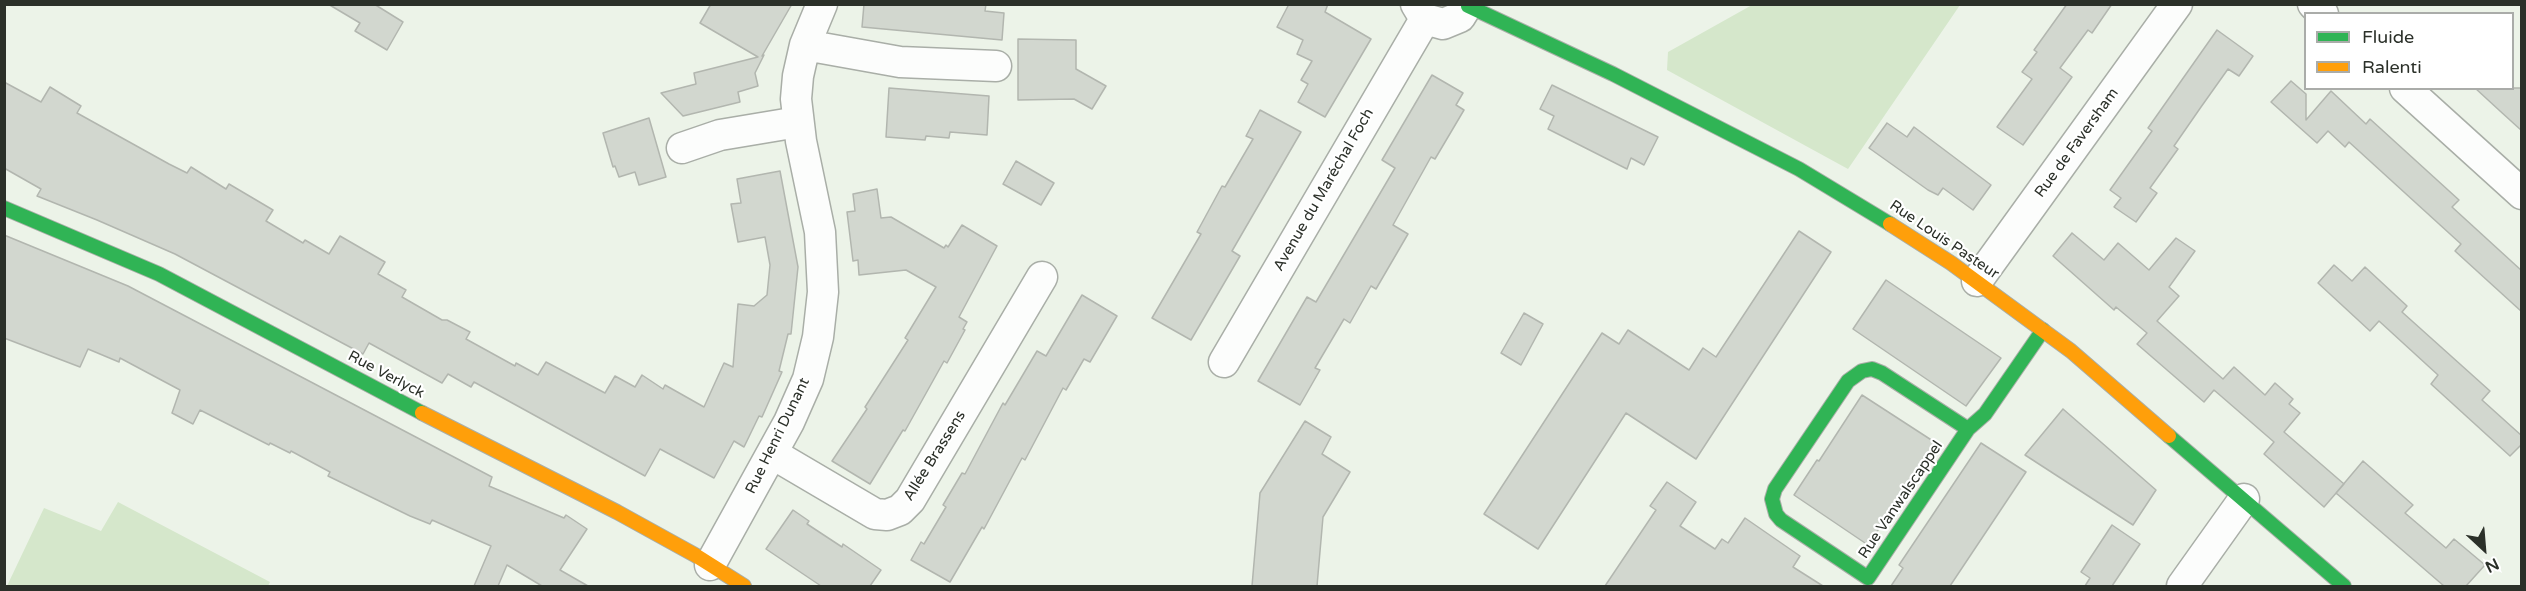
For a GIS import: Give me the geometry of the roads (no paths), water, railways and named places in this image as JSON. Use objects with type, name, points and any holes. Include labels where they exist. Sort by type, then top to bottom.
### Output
[{"type":"street","name":"Rue Henri Dunant","points":[[710,565],[773,454],[808,379],[818,337],[824,270],[820,232],[798,122],[796,87],[805,45],[822,4]]},
{"type":"street","name":"Rue de Faversham","points":[[1977,281],[2177,4]]},
{"type":"street","points":[[1421,12],[1439,24],[1452,22],[1460,17],[1468,5]]},
{"type":"street","name":"Rue Louis Pasteur","points":[[1468,5],[1613,74],[1799,169],[1874,213],[1977,281],[2043,330],[2137,406],[2344,586]]},
{"type":"street","name":"Avenue du Maréchal Foch","points":[[1224,362],[1421,12]]},
{"type":"street","points":[[805,45],[900,62],[996,66]]},
{"type":"street","points":[[2407,90],[2522,194]]},
{"type":"street","points":[[682,148],[720,135],[798,122]]},
{"type":"street","name":"Rue Verlyck","points":[[4,208],[159,274],[409,406],[617,512],[744,586]]},
{"type":"street","name":"Allée Brassens","points":[[773,454],[875,514],[887,515],[900,510],[910,500],[1042,277]]},
{"type":"street","name":"Rue Vanwalscappel","points":[[1968,429],[1882,373],[1872,369],[1862,371],[1848,381],[1775,489],[1772,499],[1776,514],[1781,520],[1868,578],[1968,429],[1985,414],[2043,330]]},
{"type":"street","points":[[2182,586],[2244,499]]}]
